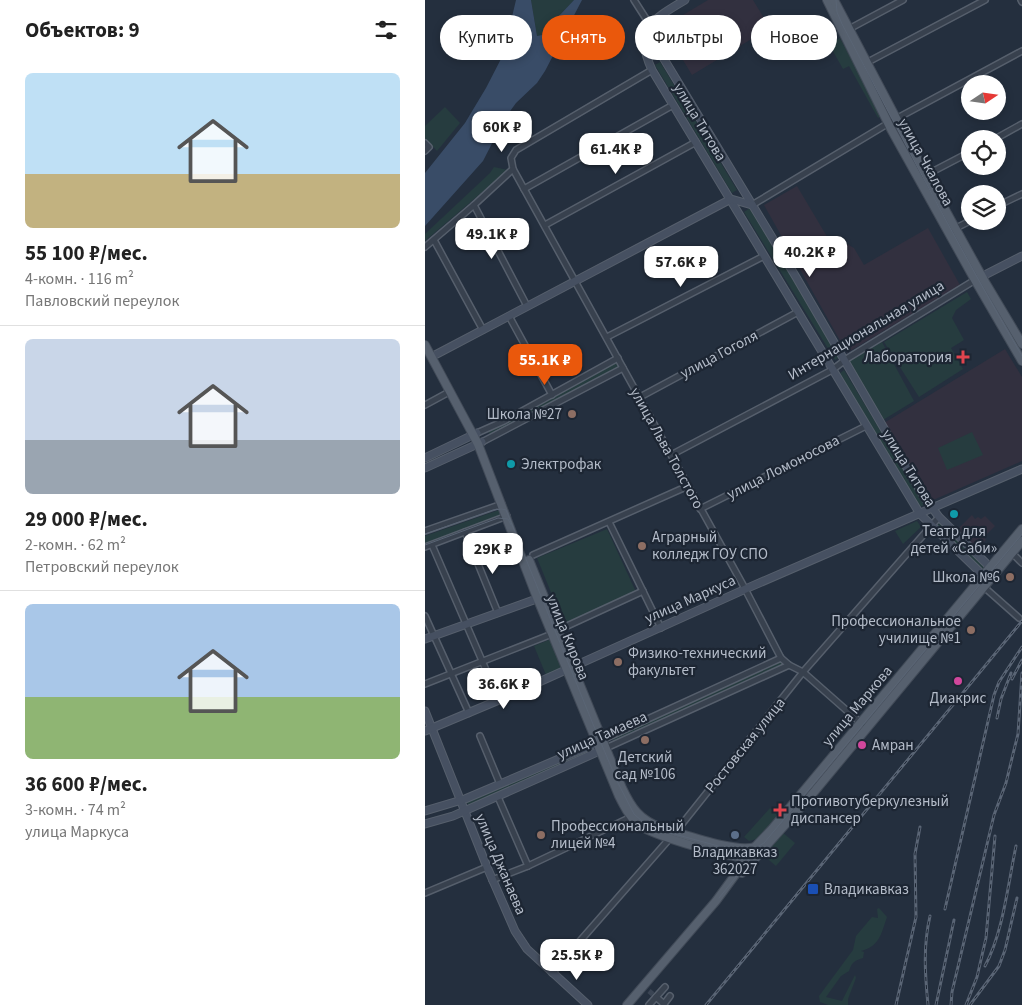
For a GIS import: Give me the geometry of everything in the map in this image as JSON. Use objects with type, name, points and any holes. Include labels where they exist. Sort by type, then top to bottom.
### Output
[{"type":"main road","name":"улица Чкалова","points":[[827,0],[896,119],[975,280],[1022,361]]},
{"type":"main road","name":"улица Чкалова","points":[[834,0],[849,29],[888,123],[956,228],[1022,344]]},
{"type":"main road","name":"улица Кирова","points":[[425,336],[449,392],[475,434]]},
{"type":"main road","name":"улица Кирова","points":[[425,345],[433,356],[480,443],[601,745],[619,796],[631,817],[647,830],[668,838],[733,856],[755,858]]},
{"type":"main road","name":"улица Кирова","points":[[480,443],[502,504],[541,598],[553,634],[569,668]]},
{"type":"main road","name":"улица Маркова","points":[[627,1005],[716,901],[755,846],[773,829],[985,581],[1022,530]]},
{"type":"main road","name":"улица Маркова","points":[[993,570],[1012,554],[1022,541]]},
{"type":"main road","name":"улица Маркова","points":[[716,901],[721,898],[809,798],[863,725]]},
{"type":"main road","name":"улица Кирова","points":[[601,745],[637,814],[653,824],[675,831],[734,847],[746,848],[755,846]]},
{"type":"main road","points":[[733,856],[740,865],[738,871]]},
{"type":"street","points":[[634,0],[642,15]]},
{"type":"street","points":[[661,15],[685,0]]},
{"type":"street","points":[[849,29],[903,0]]},
{"type":"street","points":[[864,64],[985,0]]},
{"type":"street","points":[[433,356],[731,199],[752,205],[888,123],[1022,51]]},
{"type":"street","name":"улица Титова","points":[[647,60],[920,514],[1019,618]]},
{"type":"street","name":"улица Титова","points":[[668,60],[932,510],[993,570]]},
{"type":"street","points":[[425,247],[513,169],[512,155],[519,148],[652,70]]},
{"type":"street","points":[[524,189],[673,105]]},
{"type":"street","points":[[1006,133],[1022,124]]},
{"type":"street","points":[[545,225],[696,142]]},
{"type":"street","points":[[425,143],[429,147],[425,151]]},
{"type":"street","points":[[923,177],[961,157]]},
{"type":"street","name":"улица Льва Толстого","points":[[513,169],[640,397],[781,658],[789,665],[803,672],[863,725]]},
{"type":"street","points":[[1006,202],[1022,194]]},
{"type":"street","points":[[474,205],[527,306]]},
{"type":"street","points":[[956,228],[961,225]]},
{"type":"street","points":[[434,240],[483,330]]},
{"type":"street","points":[[607,337],[764,256]]},
{"type":"street","name":"Интернациональная улица","points":[[671,454],[832,370],[975,280],[1022,256]]},
{"type":"street","name":"улица Гоголя","points":[[640,397],[798,312]]},
{"type":"street","points":[[509,316],[551,394]]},
{"type":"street","points":[[425,458],[504,420],[618,358]]},
{"type":"street","points":[[425,468],[480,443],[623,368]]},
{"type":"street","points":[[425,405],[449,392]]},
{"type":"street","name":"улица Ломоносова","points":[[701,509],[866,426]]},
{"type":"street","name":"улица Маркуса","points":[[429,730],[745,589],[932,510],[1022,469]]},
{"type":"street","points":[[533,555],[688,486]]},
{"type":"street","points":[[425,531],[502,504]]},
{"type":"street","points":[[425,547],[507,516]]},
{"type":"street","name":"Ростовская улица","points":[[552,973],[675,831],[803,672],[939,517]]},
{"type":"street","points":[[609,522],[661,628]]},
{"type":"street","points":[[465,532],[498,613]]},
{"type":"street","points":[[432,544],[499,700]]},
{"type":"street","points":[[1012,554],[1022,563]]},
{"type":"street","points":[[567,626],[643,591]]},
{"type":"street","points":[[425,639],[541,598]]},
{"type":"street","points":[[425,616],[469,713]]},
{"type":"street","points":[[425,684],[553,634]]},
{"type":"street","name":"улица Тамаева","points":[[425,824],[464,812],[498,797],[781,658]]},
{"type":"street","name":"улица Тамаева","points":[[425,811],[460,801],[601,745],[789,665]]},
{"type":"street","name":"улица Джанаева","points":[[425,711],[429,730],[518,938],[552,973],[588,1005]]},
{"type":"street","points":[[480,736],[501,784]]},
{"type":"street","points":[[498,797],[528,866]]},
{"type":"street","points":[[492,880],[528,866],[631,817]]},
{"type":"street","points":[[425,893],[487,867]]},
{"type":"street","points":[[649,1005],[665,987]]},
{"type":"street","points":[[656,997],[664,1004],[670,996]]},
{"type":"shaded area","points":[[708,0],[753,0],[762,15],[751,15],[751,39],[741,45],[741,15],[683,15]]},
{"type":"shaded area","points":[[683,60],[717,60],[692,75]]},
{"type":"shaded area","points":[[797,186],[832,245],[840,240],[854,248],[864,265],[928,228],[960,285],[847,353],[764,205]]},
{"type":"shaded area","points":[[1005,349],[1022,377],[1022,461],[931,501],[884,423]]},
{"type":"shaded area","points":[[972,515],[975,519],[978,517],[981,519],[985,516],[995,526],[984,537],[986,540],[975,551],[956,531]]},
{"type":"green space","points":[[531,0],[574,0],[560,15],[542,15],[542,35],[537,36]]},
{"type":"green space","points":[[840,38],[881,116],[878,118],[849,66],[843,69],[837,58],[837,40]]},
{"type":"green space","points":[[660,62],[737,190],[732,193],[655,65]]},
{"type":"green space","points":[[445,107],[460,123],[437,151],[425,138],[425,126]]},
{"type":"green space","points":[[494,167],[508,170],[425,241],[425,234],[490,173]]},
{"type":"green space","points":[[750,208],[840,357],[835,360],[744,212]]},
{"type":"green space","points":[[967,292],[971,299],[956,310],[952,318],[964,340],[951,348],[963,369],[919,397],[884,342]]},
{"type":"green space","points":[[882,342],[914,401],[883,420],[848,362]]},
{"type":"green space","points":[[615,362],[618,367],[491,436],[488,431]]},
{"type":"green space","points":[[844,370],[924,505],[919,507],[839,374]]},
{"type":"green space","points":[[972,432],[983,455],[947,470],[938,448]]},
{"type":"green space","points":[[499,510],[501,516],[425,544],[425,536]]},
{"type":"green space","points":[[917,521],[921,527],[903,544],[895,531]]},
{"type":"green space","points":[[940,522],[988,568],[983,574],[935,527]]},
{"type":"green space","points":[[607,529],[636,592],[567,622],[564,616],[561,617],[537,558]]},
{"type":"green space","points":[[551,639],[562,668],[546,675],[534,646]]},
{"type":"green space","points":[[780,661],[783,666],[614,742],[612,737]]},
{"type":"green space","points":[[594,746],[596,751],[469,807],[467,802]]},
{"type":"green space","points":[[770,808],[779,816],[761,837],[749,841],[744,837]]},
{"type":"green space","points":[[782,832],[795,843],[776,866],[763,855]]},
{"type":"green space","points":[[879,908],[887,917],[879,939],[872,946],[861,951],[864,952],[863,958],[854,962],[849,971],[841,976],[826,997],[842,1001],[855,975],[856,978],[848,999],[848,1005],[828,1005],[820,1002],[819,996],[853,950],[856,936],[872,917],[878,918],[877,909]]},
{"type":"water","points":[[516,0],[531,0],[537,36],[542,35],[542,60],[551,60],[537,83],[516,103],[505,118],[483,161],[425,226],[425,173],[465,123],[500,60],[532,60],[532,15],[512,15]]},
{"type":"water","points":[[574,0],[582,0],[574,15],[560,15]]},
{"type":"tunnel","points":[[649,991],[656,997]]},
{"type":"tram line","points":[[836,0],[837,12],[842,24],[952,232],[1022,356]]},
{"type":"tram line","points":[[425,534],[493,510],[506,510],[593,724],[618,783],[634,814],[643,822],[656,829],[738,850],[752,850],[764,843],[1022,534]]},
{"type":"tram line","points":[[425,545],[498,518],[508,519],[511,525]]},
{"type":"tram line","points":[[719,898],[760,847]]},
{"type":"railway","points":[[706,1005],[1022,621]]},
{"type":"railway","points":[[945,909],[994,695],[999,682],[1022,647]]},
{"type":"railway","points":[[1012,679],[1022,660]]},
{"type":"railway","points":[[997,718],[1001,699],[1011,673]]},
{"type":"railway","points":[[951,1005],[952,992],[994,815],[1006,783],[1018,734],[1022,673]]},
{"type":"railway","points":[[896,1005],[916,917],[915,854],[920,827]]},
{"type":"railway","points":[[966,1005],[977,977],[986,938],[995,836]]},
{"type":"railway","points":[[985,966],[1001,924],[1016,846]]},
{"type":"railway","points":[[970,1005],[999,966],[1005,950],[1017,898]]},
{"type":"railway","points":[[928,1005],[925,960],[930,916]]},
{"type":"railway","points":[[936,1005],[954,920]]},
{"type":"place","name":"Лаборатория","points":[[963,357]]},
{"type":"place","name":"Школа №27","points":[[572,414]]},
{"type":"place","name":"Электрофак","points":[[511,464]]},
{"type":"place","name":"Театр для детей «Саби»","points":[[954,514]]},
{"type":"place","name":"Аграрный колледж ГОУ СПО","points":[[642,546]]},
{"type":"place","name":"Школа №6","points":[[1010,577]]},
{"type":"place","name":"Профессиональное училище №1","points":[[971,630]]},
{"type":"place","name":"Физико-технический факультет","points":[[618,662]]},
{"type":"place","name":"Диакрис","points":[[958,681]]},
{"type":"place","name":"Детский сад №106","points":[[645,740]]},
{"type":"place","name":"Амран","points":[[862,745]]},
{"type":"place","name":"Противотуберкулезный диспансер","points":[[780,810]]},
{"type":"place","name":"Профессиональный лицей №4","points":[[541,835]]},
{"type":"place","name":"Владикавказ 362027","points":[[735,835]]},
{"type":"place","name":"Владикавказ","points":[[813,889]]}]
